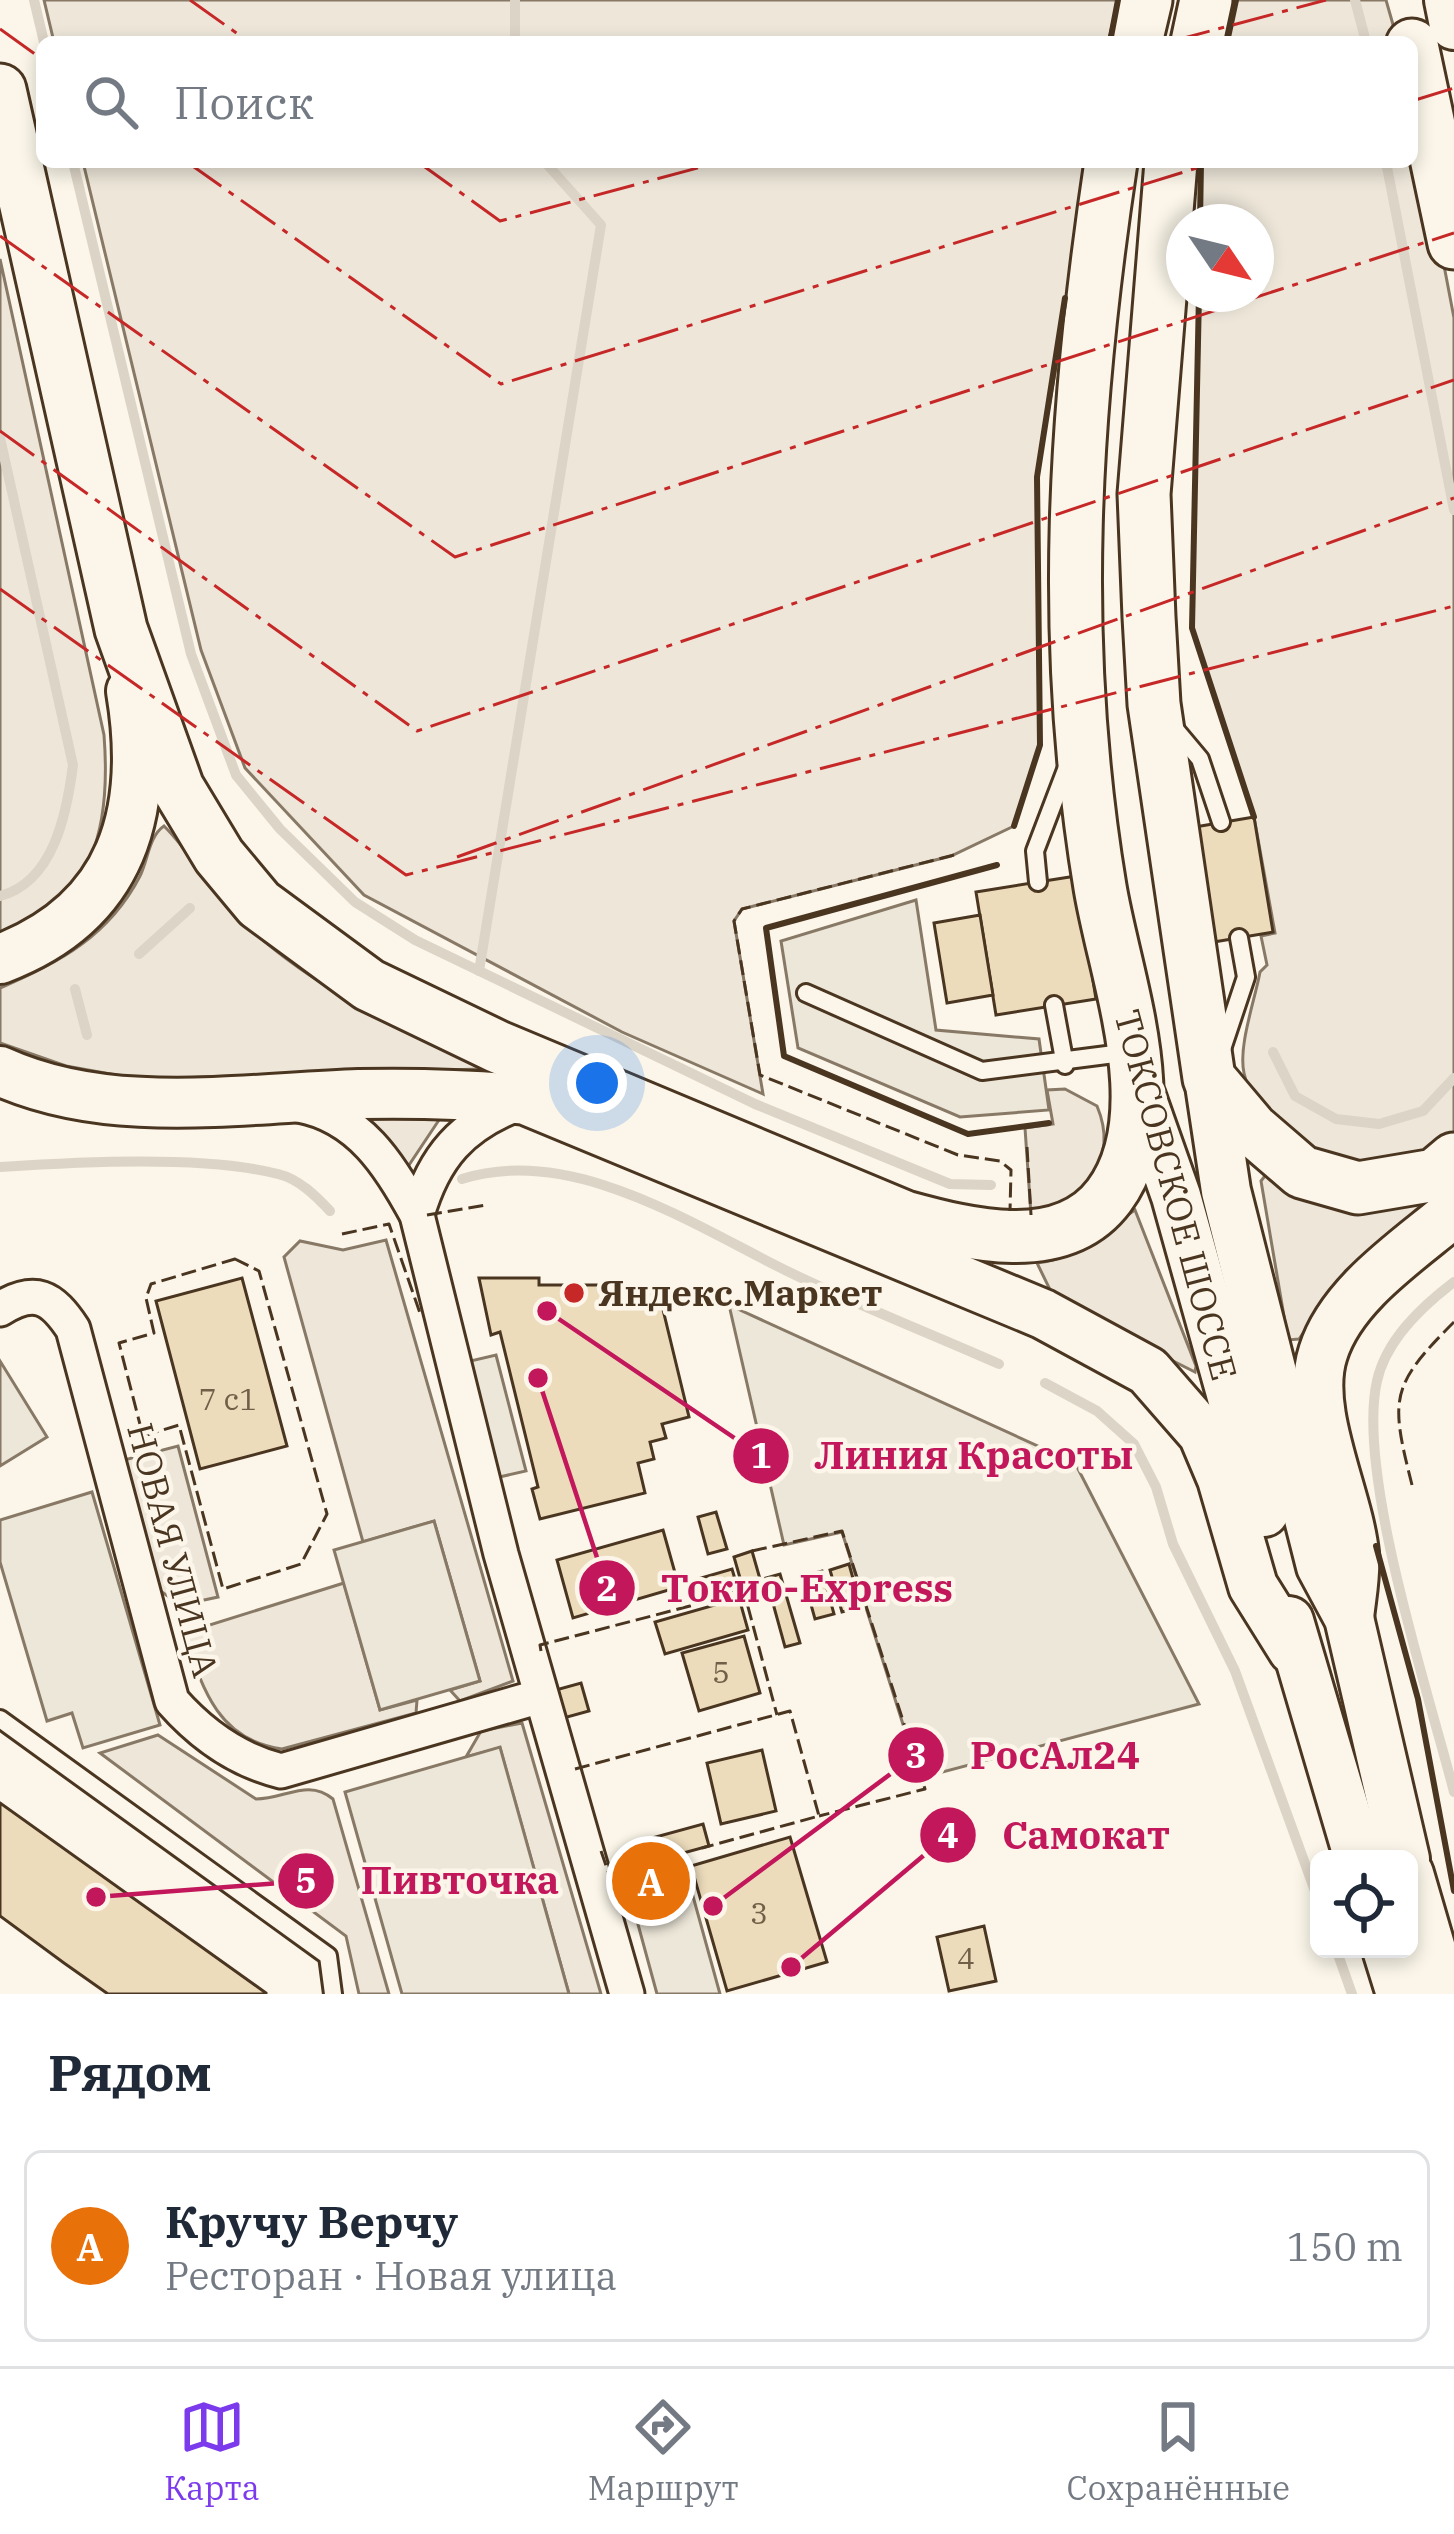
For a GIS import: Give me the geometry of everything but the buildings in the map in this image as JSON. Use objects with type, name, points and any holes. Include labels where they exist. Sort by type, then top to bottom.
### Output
[{"type":"main road","points":[[1137,36],[1146,0]]},
{"type":"main road","points":[[1198,36],[1206,0]]},
{"type":"main road","points":[[1401,0],[1410,36]]},
{"type":"main road","points":[[1449,0],[1454,25]]},
{"type":"main road","points":[[1418,72],[1454,243]]},
{"type":"main road","points":[[0,90],[121,629],[139,741],[136,809],[119,859],[84,908],[46,938],[0,958]]},
{"type":"main road","name":"ТОКСОВСКОЕ ШОССЕ","points":[[1110,168],[1089,305],[1073,490],[1082,734],[1100,884],[1137,1074],[1283,1577],[1293,1650]]},
{"type":"main road","name":"ТОКСОВСКОЕ ШОССЕ","points":[[1171,168],[1144,494],[1154,704],[1226,1191],[1321,1566],[1349,1618]]},
{"type":"main road","points":[[121,629],[178,788],[219,856],[259,904],[369,985],[498,1046],[905,1217],[973,1236],[1024,1236],[1084,1218],[1108,1197],[1127,1162],[1137,1074]]},
{"type":"main road","points":[[0,1071],[64,1091],[162,1101],[279,1102],[466,1093],[526,1100],[1043,1314],[1148,1371],[1203,1434],[1222,1479],[1253,1586],[1293,1650],[1356,1850]]},
{"type":"main road","points":[[1209,1078],[1252,1129],[1302,1172],[1358,1188],[1435,1175],[1454,1159]]},
{"type":"main road","points":[[1403,1850],[1349,1618],[1355,1556],[1318,1390],[1323,1352],[1347,1312],[1381,1274],[1454,1212]]},
{"type":"main road","points":[[1418,1905],[1444,1994]]},
{"type":"main road","points":[[1390,1958],[1401,1994]]},
{"type":"street","points":[[417,1215],[447,1148],[478,1121],[526,1100]]},
{"type":"street","points":[[279,1102],[322,1109],[368,1142],[393,1170],[417,1215],[541,1696],[627,1994]]},
{"type":"street","name":"НОВАЯ УЛИЦА","points":[[0,1309],[19,1297],[40,1295],[56,1304],[73,1329],[172,1701],[196,1729],[254,1765],[281,1772],[541,1696]]},
{"type":"lane","points":[[1154,704],[1200,759],[1221,822]]},
{"type":"lane","points":[[1038,882],[1035,851],[1047,810],[1082,734]]},
{"type":"lane","points":[[1209,1078],[1232,1031],[1246,977],[1240,938]]},
{"type":"lane","points":[[806,993],[982,1071],[1065,1065],[1137,1074]]},
{"type":"lane","points":[[1054,1006],[1065,1065]]},
{"type":"lane","points":[[0,1718],[328,1956],[333,1994]]},
{"type":"shaded area","points":[[44,0],[1118,0],[1112,36],[53,36]]},
{"type":"shaded area","points":[[1236,0],[1386,0],[1396,36],[1228,36]]},
{"type":"shaded area","points":[[1422,150],[1454,318],[1454,1136],[1426,1153],[1396,1162],[1363,1164],[1332,1160],[1302,1148],[1277,1130],[1257,1105],[1244,1073],[1248,1023],[1260,972],[1267,965],[1261,936],[1275,933],[1254,817],[1192,628],[1200,312],[1274,312],[1274,204],[1200,204],[1201,168],[1418,168]]},
{"type":"shaded area","points":[[84,168],[1090,168],[1037,477],[1040,745],[1014,826],[951,856],[742,909],[734,921],[763,1094],[622,1032],[364,895],[245,768],[201,650]]},
{"type":"shaded area","points":[[0,259],[104,735],[105,768],[99,830],[77,881],[32,920],[0,934]]},
{"type":"shaded area","points":[[164,826],[240,919],[295,965],[355,1003],[484,1065],[481,1069],[138,1079],[66,1066],[0,1043],[0,988],[62,957],[98,931],[128,897]]},
{"type":"shaded area","points":[[916,900],[936,1030],[1039,1039],[1049,1110],[960,1117],[798,1048],[781,941]]},
{"type":"shaded area","points":[[1065,1089],[1097,1106],[1104,1144],[1100,1161],[1081,1189],[1031,1215],[1025,1128],[1053,1124],[1047,1090]]},
{"type":"shaded area","points":[[438,1116],[407,1168],[366,1119]]},
{"type":"shaded area","points":[[1268,1172],[1454,1181],[1338,1283],[1299,1339],[1288,1340],[1261,1181]]},
{"type":"shaded area","points":[[1135,1210],[1195,1372],[1056,1302],[1037,1263],[1079,1250]]},
{"type":"shaded area","points":[[386,1240],[513,1681],[460,1701],[450,1690],[480,1681],[434,1521],[363,1542],[284,1257],[300,1241],[343,1250]]},
{"type":"shaded area","points":[[729,1305],[1075,1463],[1199,1704],[920,1778],[842,1532],[784,1545]]},
{"type":"shaded area","points":[[496,1355],[526,1471],[495,1478],[466,1362]]},
{"type":"shaded area","points":[[0,1361],[47,1437],[0,1466]]},
{"type":"shaded area","points":[[178,1446],[218,1597],[181,1605],[159,1590],[124,1460]]},
{"type":"shaded area","points":[[92,1492],[160,1725],[83,1748],[72,1713],[47,1721],[0,1562],[0,1520]]},
{"type":"shaded area","points":[[434,1521],[480,1681],[380,1710],[334,1550]]},
{"type":"shaded area","points":[[344,1583],[380,1710],[417,1700],[416,1713],[282,1749],[242,1735],[215,1708],[184,1633]]},
{"type":"shaded area","points":[[522,1723],[601,1994],[569,1994],[500,1748],[466,1757],[481,1731]]},
{"type":"shaded area","points":[[158,1735],[256,1799],[314,1790],[333,1799],[389,1994],[359,1994],[346,1936],[100,1753]]},
{"type":"shaded area","points":[[500,1747],[569,1994],[402,1994],[345,1792]]},
{"type":"shaded area","points":[[691,1889],[720,1994],[657,1994],[633,1906]]},
{"type":"waterway","points":[[34,0],[43,36]]},
{"type":"waterway","points":[[515,0],[515,36]]},
{"type":"waterway","points":[[1355,0],[1364,36]]},
{"type":"waterway","points":[[74,168],[191,654],[236,775],[280,829],[355,902],[415,940],[755,1104],[950,1184],[991,1185]]},
{"type":"waterway","points":[[479,971],[601,225],[550,168]]},
{"type":"waterway","points":[[1387,168],[1454,510]]},
{"type":"waterway","points":[[0,438],[73,765],[62,823],[45,861],[18,888],[0,896]]},
{"type":"waterway","points":[[139,954],[190,908]]},
{"type":"waterway","points":[[75,989],[87,1035]]},
{"type":"waterway","points":[[1273,1052],[1295,1096],[1336,1119],[1379,1124],[1423,1111],[1454,1078]]},
{"type":"waterway","points":[[0,1167],[140,1162],[248,1168],[293,1180],[330,1211]]},
{"type":"waterway","points":[[462,1179],[504,1171],[546,1172],[631,1195],[815,1284],[999,1364]]},
{"type":"waterway","points":[[1454,1282],[1418,1314],[1388,1352],[1377,1381],[1373,1421],[1398,1584],[1454,1792]]},
{"type":"waterway","points":[[1045,1383],[1097,1411],[1134,1444],[1156,1487],[1173,1544],[1235,1671],[1310,1877]]},
{"type":"waterway","points":[[1339,1958],[1352,1994]]},
{"type":"fence","points":[[954,855],[742,909],[734,921],[760,1075],[958,1155],[1000,1161],[1011,1170],[1010,1211]]},
{"type":"fence","points":[[1027,1147],[1031,1215]]},
{"type":"fence","points":[[427,1215],[486,1205]]},
{"type":"fence","points":[[342,1234],[389,1224],[421,1316]]},
{"type":"fence","points":[[235,1259],[259,1271],[327,1514],[301,1564],[223,1589],[179,1425],[143,1436],[119,1343],[154,1333],[146,1298],[151,1284],[235,1259]]},
{"type":"fence","points":[[1412,1485],[1400,1432],[1401,1395],[1417,1362],[1454,1322]]},
{"type":"fence","points":[[752,1551],[842,1531],[925,1789],[819,1816]]},
{"type":"fence","points":[[541,1651],[540,1645],[744,1592],[777,1715]]},
{"type":"fence","points":[[575,1769],[790,1711],[819,1816],[702,1848]]},
{"type":"fence","points":[[601,1851],[609,1874],[626,1868]]},
{"type":"wall","points":[[1111,36],[1118,0]]},
{"type":"wall","points":[[1228,36],[1236,0]]},
{"type":"wall","points":[[1200,204],[1201,168]]},
{"type":"wall","points":[[1014,826],[1040,745],[1037,477],[1065,298]]},
{"type":"wall","points":[[1199,312],[1192,628],[1254,817]]},
{"type":"wall","points":[[997,865],[766,928],[784,1056],[968,1134],[1049,1123]]},
{"type":"wall","points":[[1376,1546],[1418,1699],[1454,1891]]},
{"type":"power","points":[[190,0],[241,36]]},
{"type":"power","points":[[1191,36],[1326,0]]},
{"type":"power","points":[[0,29],[36,55]]},
{"type":"power","points":[[1418,99],[1454,88]]},
{"type":"power","points":[[195,168],[501,384],[1197,168]]},
{"type":"power","points":[[426,168],[500,221],[698,168]]},
{"type":"power","points":[[0,236],[455,557],[1454,233]]},
{"type":"power","points":[[0,431],[417,731],[1454,380]]},
{"type":"power","points":[[457,857],[1454,498]]},
{"type":"power","points":[[0,589],[406,875],[1454,606]]},
{"type":"place","name":"Яндекс.Маркет","points":[[574,1293]]},
{"type":"place","name":"Линия Красоты","points":[[547,1311]]},
{"type":"place","name":"Токио-Express","points":[[538,1378]]},
{"type":"place","name":"Кручу Верчу","points":[[651,1881]]},
{"type":"place","name":"Пивточка","points":[[96,1897]]},
{"type":"place","name":"РосАл24","points":[[713,1906]]},
{"type":"place","name":"Самокат","points":[[791,1967]]}]
